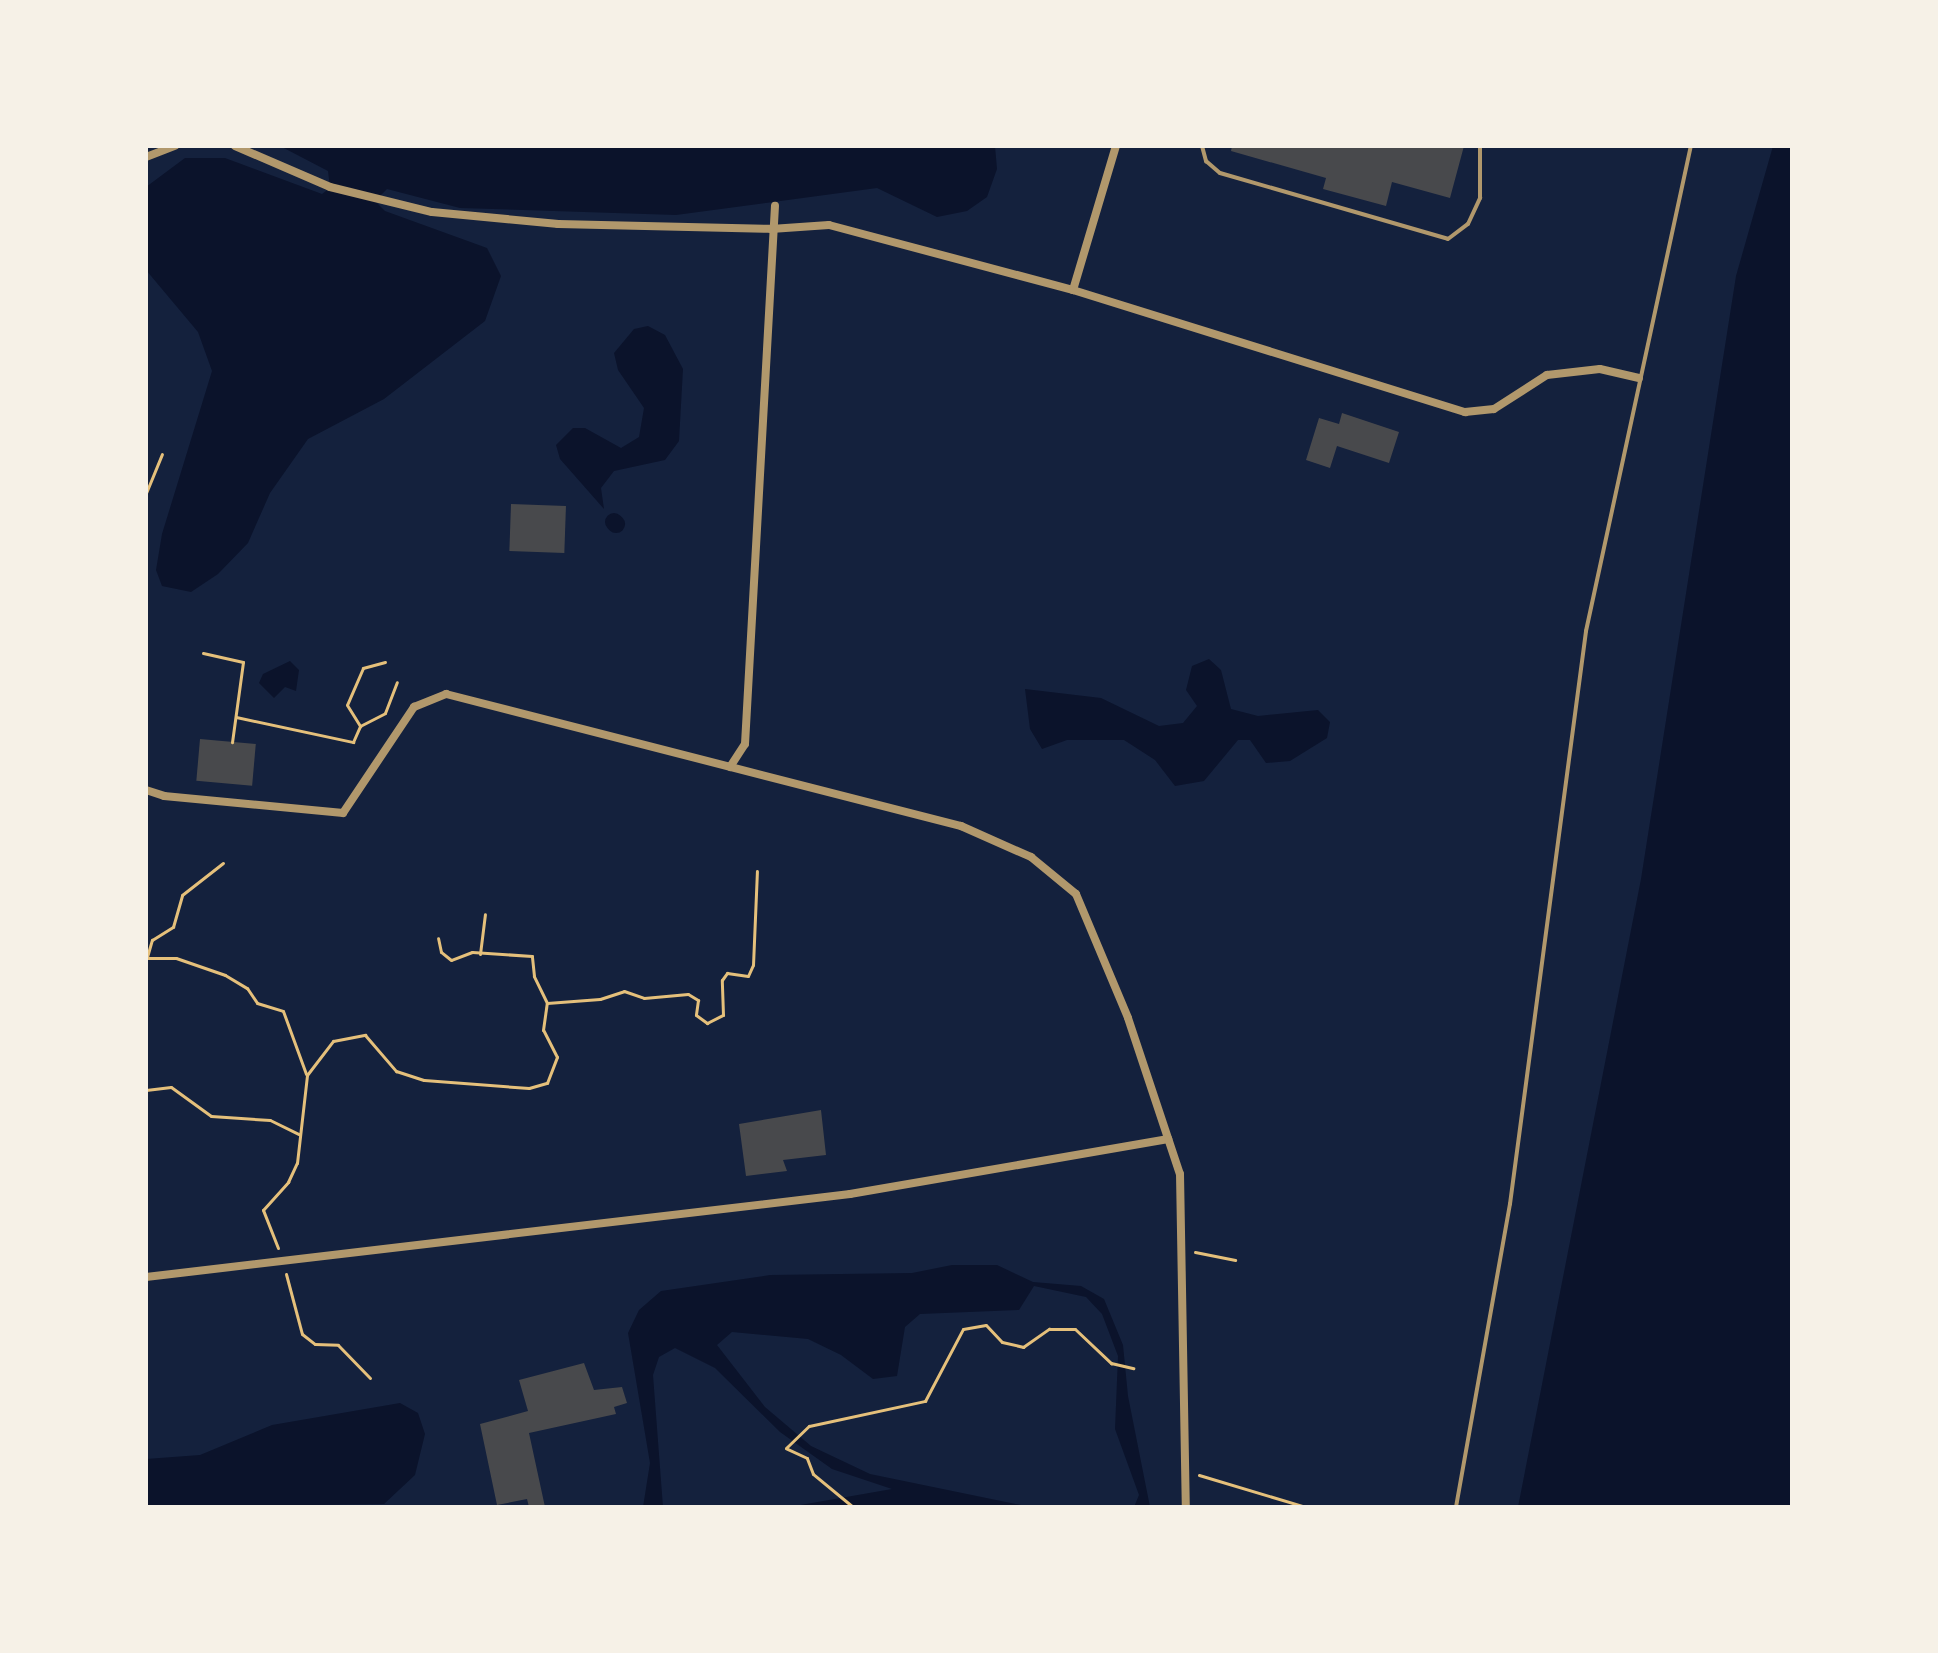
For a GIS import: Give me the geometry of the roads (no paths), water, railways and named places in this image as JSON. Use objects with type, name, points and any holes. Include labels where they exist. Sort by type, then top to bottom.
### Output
[{"type":"street","points":[[146,157],[175,146]]},
{"type":"street","points":[[235,146],[330,187],[375,201],[484,221],[771,229],[829,225],[1073,290],[1465,412],[1494,409],[1547,375],[1600,369],[1639,378]]},
{"type":"street","points":[[1073,290],[1116,146]]},
{"type":"street","points":[[730,767],[745,744],[771,229],[775,206]]},
{"type":"street","points":[[146,790],[164,796],[343,813],[414,707],[446,694],[961,826],[1031,857],[1076,894],[1117,990],[1180,1174],[1185,1250],[1186,1507]]},
{"type":"street","points":[[146,1277],[850,1194],[1168,1139]]},
{"type":"lane","points":[[1202,146],[1206,161],[1220,173],[1448,239],[1468,224],[1480,198],[1480,146]]},
{"type":"lane","points":[[1456,1507],[1510,1204],[1586,631],[1691,146]]},
{"type":"water","points":[[280,146],[995,146],[997,169],[987,197],[967,211],[937,217],[877,188],[676,215],[460,208],[387,189],[375,201],[385,211],[487,248],[501,276],[485,321],[384,399],[308,439],[270,493],[248,543],[218,574],[191,592],[162,586],[156,570],[162,534],[212,371],[198,332],[146,270],[146,187],[185,158],[225,158],[322,194],[330,188],[328,171]]},
{"type":"water","points":[[1773,146],[1792,146],[1792,1507],[1518,1507],[1641,879],[1736,276]]},
{"type":"water","points":[[648,326],[665,335],[683,369],[679,441],[665,460],[614,471],[601,488],[604,509],[560,459],[556,445],[573,428],[585,428],[621,448],[639,437],[644,408],[618,370],[614,353],[634,329]]},
{"type":"water","points":[[1209,659],[1221,670],[1231,709],[1258,716],[1318,710],[1330,722],[1327,738],[1290,761],[1266,763],[1250,740],[1238,740],[1204,781],[1175,786],[1155,760],[1124,740],[1067,740],[1042,749],[1030,729],[1025,689],[1101,698],[1159,726],[1183,723],[1197,706],[1186,690],[1192,666]]},
{"type":"water","points":[[290,661],[299,670],[296,691],[285,687],[274,698],[259,683],[263,674]]},
{"type":"water","points":[[952,1265],[997,1265],[1033,1282],[1081,1286],[1104,1299],[1123,1345],[1128,1396],[1150,1507],[1134,1507],[1139,1495],[1115,1429],[1118,1356],[1102,1314],[1086,1297],[1034,1286],[1019,1310],[920,1314],[905,1327],[897,1376],[873,1379],[841,1355],[808,1339],[732,1332],[717,1345],[765,1407],[811,1446],[870,1474],[1030,1507],[789,1507],[892,1489],[832,1469],[780,1432],[715,1368],[675,1348],[659,1357],[653,1375],[663,1507],[643,1507],[650,1463],[628,1333],[639,1310],[661,1291],[770,1275],[912,1273]]},
{"type":"water","points":[[400,1403],[418,1413],[425,1434],[415,1475],[384,1504],[146,1507],[146,1459],[200,1455],[272,1425]]}]
